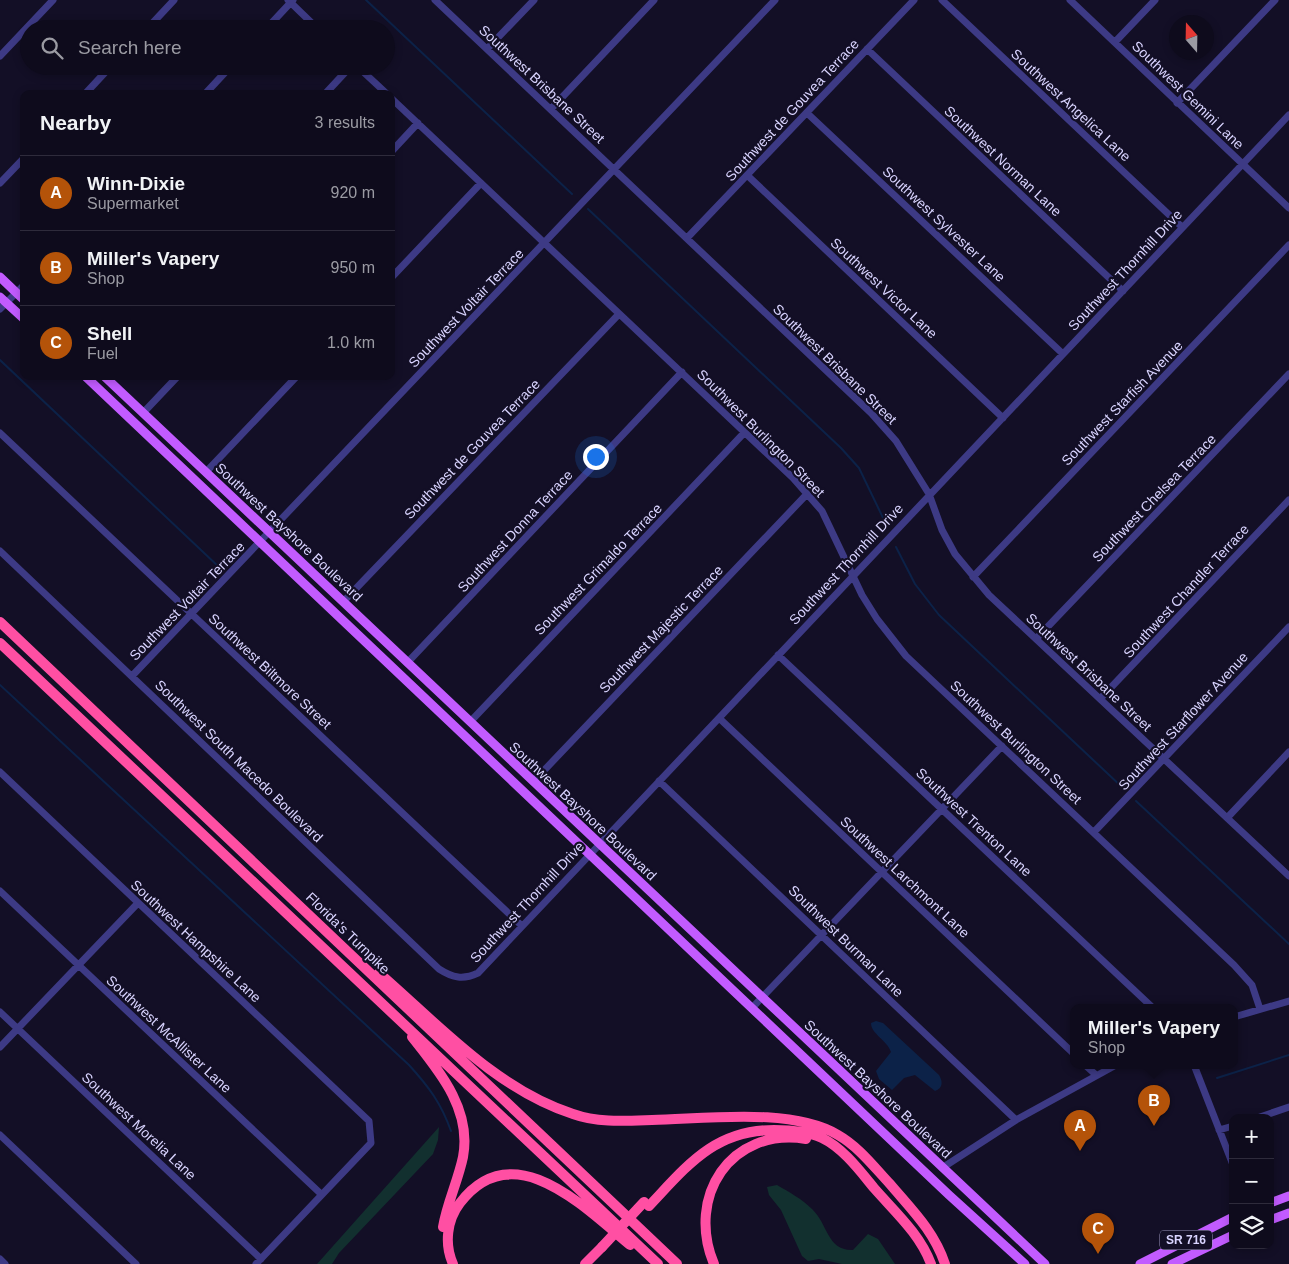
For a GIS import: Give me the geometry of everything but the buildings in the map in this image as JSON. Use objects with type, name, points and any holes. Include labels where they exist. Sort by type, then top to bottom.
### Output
[{"type":"highway","name":"Florida's Turnpike","points":[[0,622],[677,1264]]},
{"type":"highway","name":"Florida's Turnpike","points":[[0,643],[397,1018],[421,1038],[658,1264]]},
{"type":"highway","points":[[333,936],[365,960],[486,1068],[528,1096],[551,1106],[574,1115],[609,1121],[772,1117],[789,1119],[837,1134],[859,1151],[930,1230],[940,1247],[945,1264]]},
{"type":"highway","points":[[397,1018],[445,1080],[460,1113],[463,1155],[444,1221],[442,1241],[446,1264]]},
{"type":"highway","points":[[595,1264],[604,1250],[688,1156],[705,1142],[736,1128],[789,1119]]},
{"type":"highway","points":[[646,1204],[694,1159],[720,1142],[738,1134],[756,1130],[798,1131],[824,1138],[848,1158],[916,1235],[931,1264]]},
{"type":"highway","points":[[714,1264],[704,1232],[706,1201],[718,1175],[728,1162],[741,1151],[755,1144],[781,1138],[812,1140],[834,1147]]},
{"type":"highway","points":[[453,1264],[448,1237],[450,1223],[458,1206],[467,1194],[483,1182],[506,1174],[520,1174],[547,1182],[563,1192],[652,1264]]},
{"type":"highway","points":[[585,1264],[604,1250]]},
{"type":"main road","points":[[0,277],[20,296]]},
{"type":"main road","points":[[2,303],[20,316]]},
{"type":"main road","name":"Southwest Bayshore Boulevard","points":[[89,380],[589,855],[1025,1264]]},
{"type":"main road","points":[[95,380],[125,409],[139,414],[143,413]]},
{"type":"main road","name":"Southwest Bayshore Boulevard","points":[[108,380],[1045,1264]]},
{"type":"main road","points":[[138,427],[148,424],[187,461],[195,462]]},
{"type":"main road","points":[[415,689],[424,690],[454,720],[460,723],[470,722]]},
{"type":"main road","points":[[475,746],[481,743],[487,744],[514,770],[521,770]]},
{"type":"main road","points":[[886,1135],[894,1137],[926,1167],[934,1170],[942,1168]]},
{"type":"main road","points":[[936,1182],[948,1181],[968,1197],[981,1204]]},
{"type":"main road","points":[[1274,1202],[1289,1196]]},
{"type":"main road","points":[[1274,1219],[1289,1213]]},
{"type":"main road","name":"SR 716","points":[[1140,1264],[1229,1219]]},
{"type":"main road","name":"SR 716","points":[[1172,1264],[1229,1237]]},
{"type":"street","points":[[34,20],[53,0]]},
{"type":"street","points":[[155,20],[174,0]]},
{"type":"street","name":"Southwest Brisbane Street","points":[[435,0],[871,414],[896,442],[929,494],[942,530],[955,554],[973,577],[1036,639],[1289,876]]},
{"type":"street","points":[[487,49],[534,0]]},
{"type":"street","points":[[551,109],[654,0]]},
{"type":"street","name":"Southwest Voltair Terrace","points":[[132,676],[775,0]]},
{"type":"street","name":"Southwest de Gouvea Terrace","points":[[687,238],[914,0]]},
{"type":"street","name":"Southwest Angelica Lane","points":[[942,0],[1182,228]]},
{"type":"street","name":"Southwest Gemini Lane","points":[[1070,0],[1289,208]]},
{"type":"street","points":[[1115,42],[1155,0]]},
{"type":"street","points":[[1177,103],[1275,0]]},
{"type":"street","points":[[274,20],[291,1],[309,20]]},
{"type":"street","points":[[0,56],[20,35]]},
{"type":"street","name":"Southwest Norman Lane","points":[[867,49],[1123,291]]},
{"type":"street","points":[[89,90],[103,75]]},
{"type":"street","points":[[209,90],[223,75]]},
{"type":"street","points":[[329,90],[343,75]]},
{"type":"street","points":[[367,75],[383,90]]},
{"type":"street","name":"Southwest Burlington Street","points":[[395,102],[682,372],[807,494],[822,511],[853,576],[877,620],[906,656],[1234,965],[1252,984],[1260,1009]]},
{"type":"street","name":"Southwest Sylvester Lane","points":[[807,113],[1063,354]]},
{"type":"street","name":"Southwest Thornhill Drive","points":[[466,978],[478,973],[1289,115]]},
{"type":"street","points":[[395,148],[418,123]]},
{"type":"street","points":[[0,183],[20,162]]},
{"type":"street","name":"Southwest Victor Lane","points":[[748,176],[1003,418]]},
{"type":"street","points":[[395,274],[481,183]]},
{"type":"street","name":"Southwest Starfish Avenue","points":[[973,577],[1289,245]]},
{"type":"street","points":[[2,303],[20,289]]},
{"type":"street","name":"Southwest de Gouvea Terrace","points":[[343,602],[619,314]]},
{"type":"street","name":"Southwest Donna Terrace","points":[[407,662],[682,372]]},
{"type":"street","name":"Southwest Chelsea Terrace","points":[[1036,639],[1289,374]]},
{"type":"street","points":[[143,413],[174,380]]},
{"type":"street","points":[[206,472],[294,380]]},
{"type":"street","name":"Southwest Biltmore Street","points":[[0,433],[522,926]]},
{"type":"street","name":"Southwest Grimaldo Terrace","points":[[470,722],[744,433]]},
{"type":"street","name":"Southwest Majestic Terrace","points":[[533,782],[807,494]]},
{"type":"street","name":"Southwest Chandler Terrace","points":[[1100,699],[1289,500]]},
{"type":"street","name":"Southwest South Macedo Boulevard","points":[[0,551],[439,968],[451,976],[466,978]]},
{"type":"street","name":"Southwest Starflower Avenue","points":[[1094,832],[1289,627]]},
{"type":"street","name":"Southwest Trenton Lane","points":[[778,654],[1149,1004]]},
{"type":"street","name":"Southwest Larchmont Lane","points":[[719,718],[1070,1050]]},
{"type":"street","points":[[752,1008],[1002,746]]},
{"type":"street","points":[[1227,818],[1289,752]]},
{"type":"street","name":"Southwest Hampshire Lane","points":[[0,772],[369,1121],[371,1143],[321,1194]]},
{"type":"street","name":"Southwest Burman Lane","points":[[659,781],[1016,1120]]},
{"type":"street","name":"Southwest McAllister Lane","points":[[0,891],[321,1194]]},
{"type":"street","points":[[0,1047],[138,903]]},
{"type":"street","points":[[1238,1016],[1289,1001]]},
{"type":"street","name":"Southwest Morelia Lane","points":[[0,1012],[259,1262]]},
{"type":"street","points":[[1089,1069],[1095,1074]]},
{"type":"street","points":[[942,1168],[1016,1120],[1107,1069]]},
{"type":"street","points":[[1196,1069],[1231,1159]]},
{"type":"street","points":[[1270,1114],[1289,1108]]},
{"type":"street","points":[[1220,1130],[1229,1127]]},
{"type":"street","points":[[0,1135],[136,1264]]},
{"type":"street","points":[[259,1262],[321,1194]]},
{"type":"street","points":[[0,1259],[5,1264]]},
{"type":"green space","points":[[439,1127],[438,1140],[433,1154],[339,1253],[332,1264],[317,1264]]},
{"type":"green space","points":[[777,1185],[812,1209],[829,1236],[838,1246],[853,1250],[868,1234],[878,1239],[895,1264],[842,1264],[819,1259],[808,1261],[802,1256],[781,1210],[769,1195],[767,1187]]},
{"type":"water","points":[[876,1021],[883,1023],[939,1075],[942,1082],[940,1088],[935,1091],[915,1075],[904,1078],[892,1090],[879,1079],[876,1071],[891,1052],[872,1027],[871,1023]]},
{"type":"waterway","points":[[366,0],[387,20]]},
{"type":"waterway","points":[[395,27],[572,194]]},
{"type":"waterway","points":[[588,209],[841,448],[859,468],[886,524]]},
{"type":"waterway","points":[[0,360],[20,379]]},
{"type":"waterway","points":[[21,380],[220,568]]},
{"type":"waterway","points":[[896,547],[915,584],[939,615],[1123,788]]},
{"type":"waterway","points":[[0,685],[409,1065],[434,1096],[451,1131]]},
{"type":"waterway","points":[[1136,801],[1289,944]]},
{"type":"waterway","points":[[1217,1078],[1289,1055]]},
{"type":"place","name":"Miller's Vapery","points":[[1154,1126]]},
{"type":"place","name":"Winn-Dixie","points":[[1080,1151]]},
{"type":"place","name":"Shell","points":[[1098,1254]]}]
